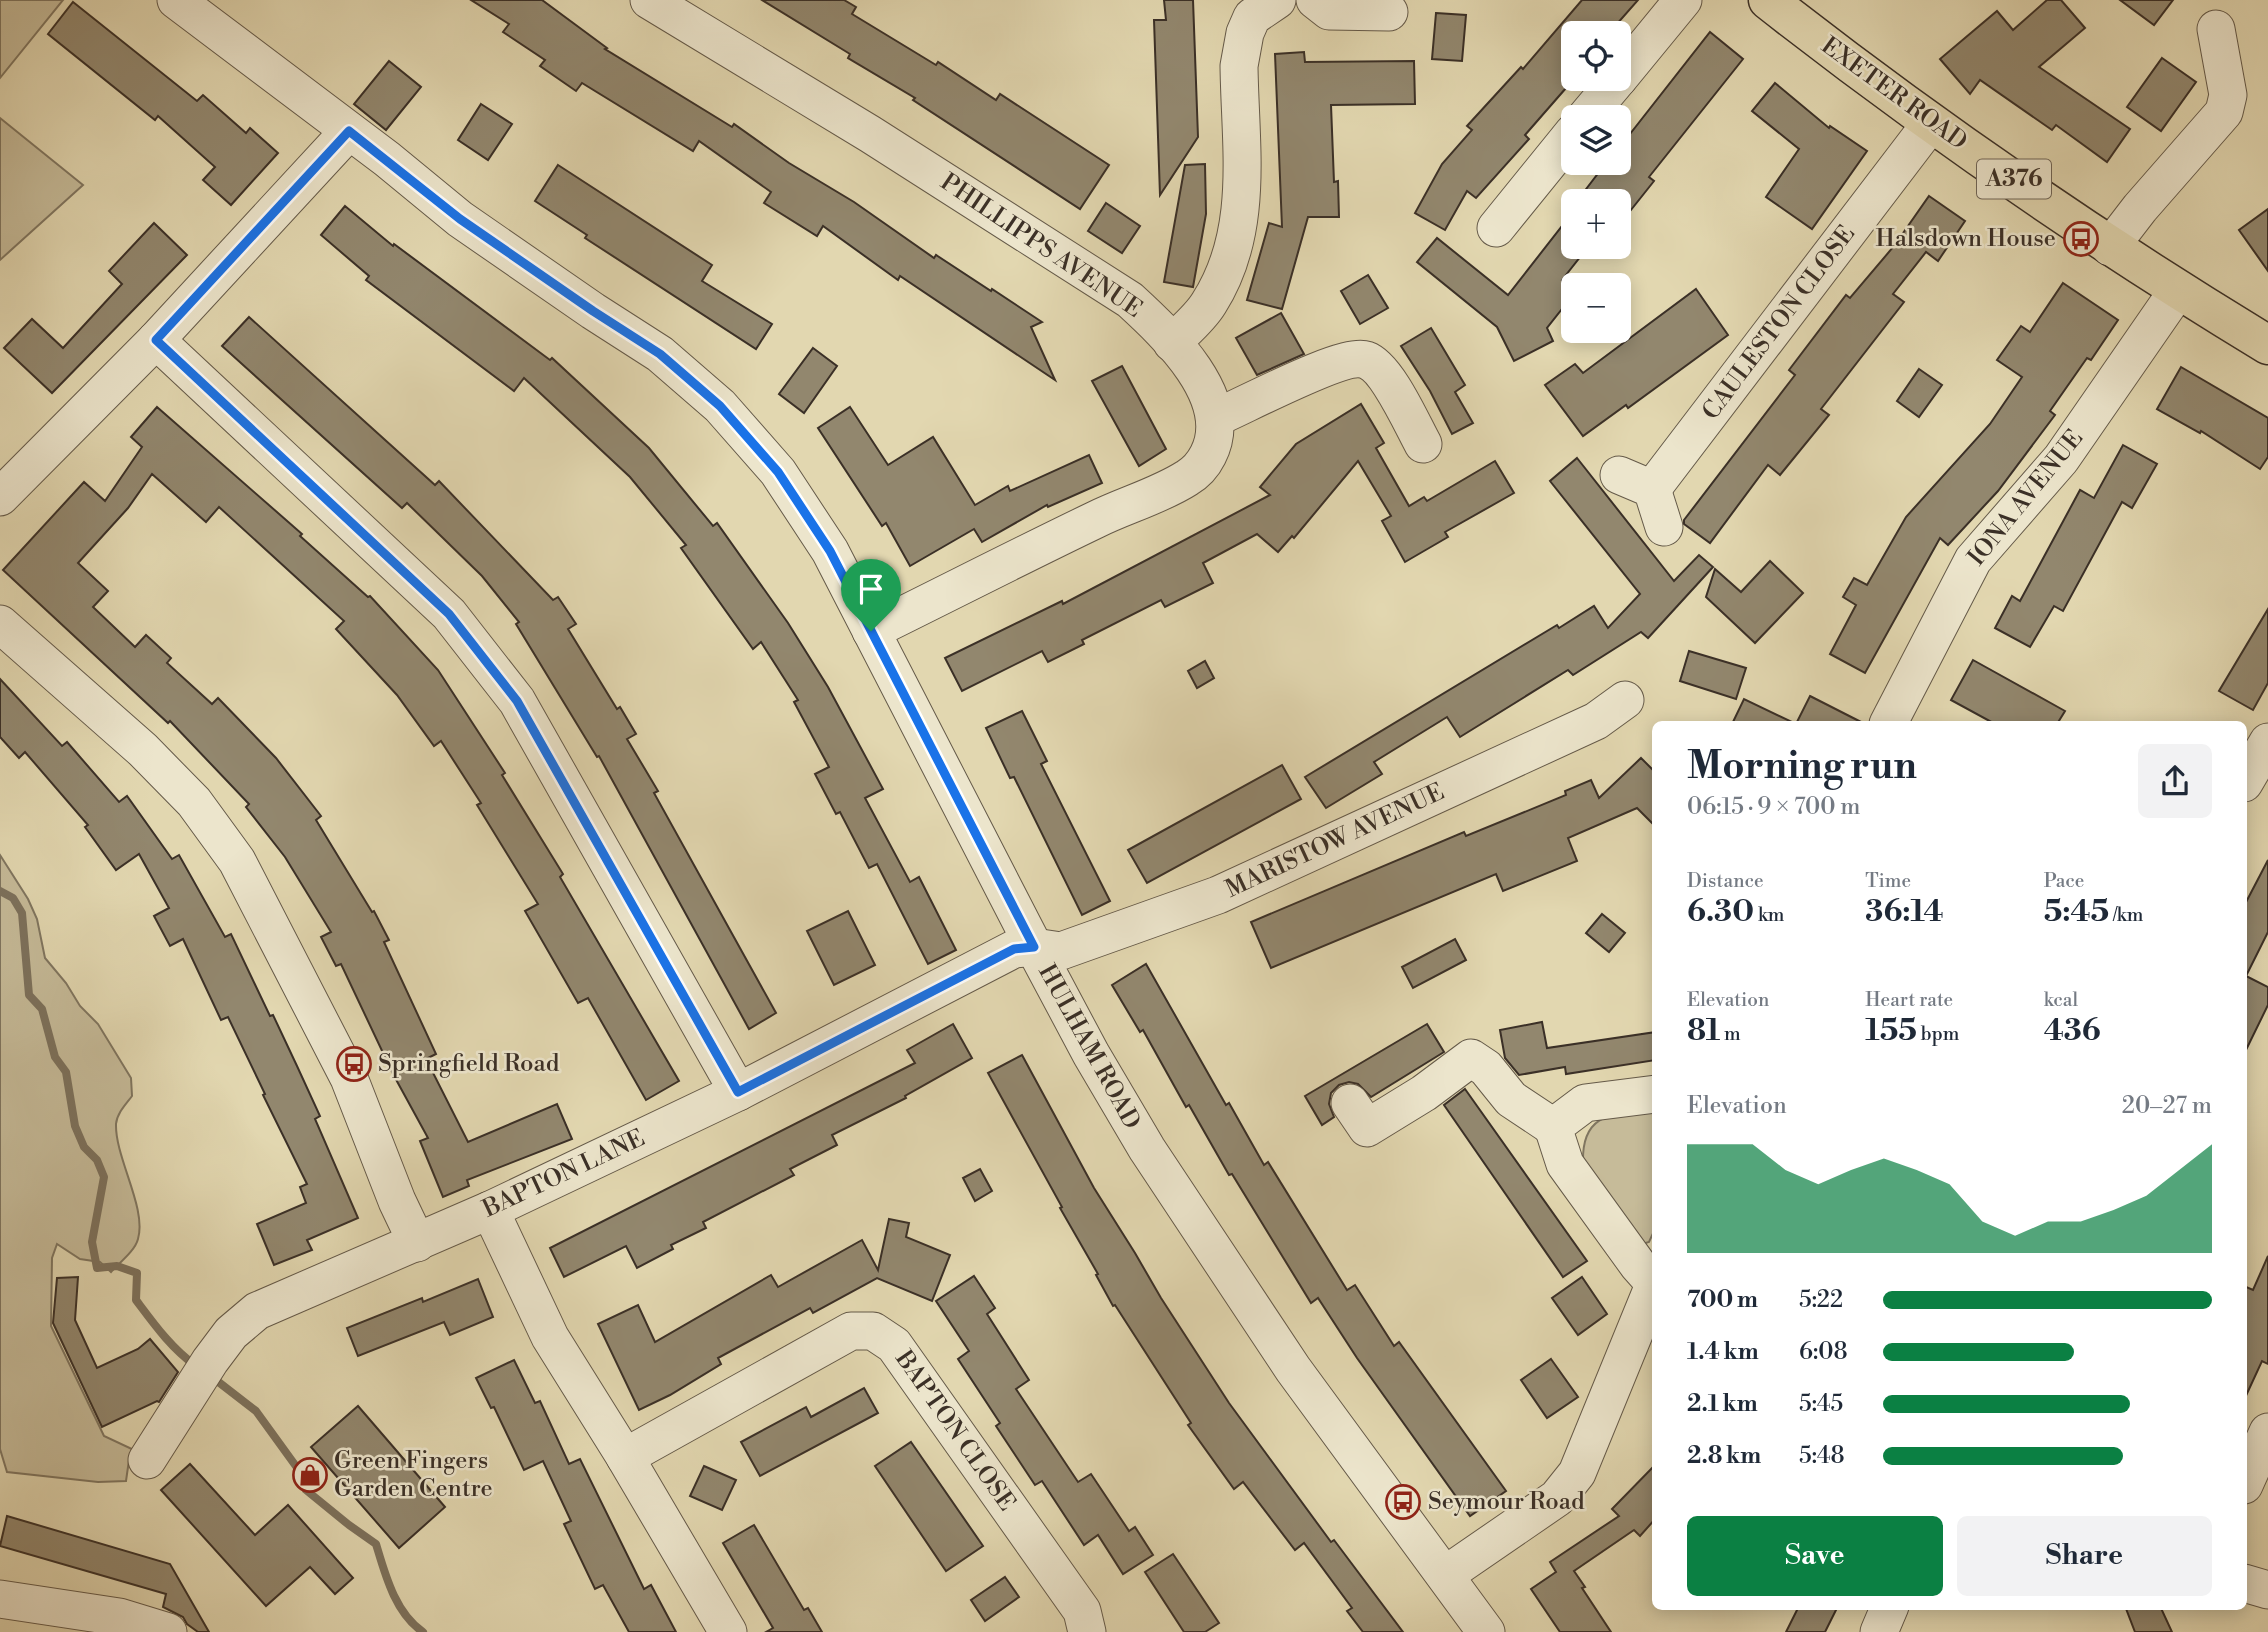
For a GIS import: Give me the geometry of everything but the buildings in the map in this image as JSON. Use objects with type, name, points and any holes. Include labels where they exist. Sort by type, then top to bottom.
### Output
[{"type":"highway","name":"EXETER ROAD","points":[[1768,0],[1931,123],[2110,247],[2268,345]]},
{"type":"street","name":"HULHAM ROAD","points":[[176,0],[460,219],[660,354],[720,406],[786,484],[830,551],[1034,947],[1091,1054],[1147,1149],[1293,1369],[1486,1632]]},
{"type":"street","name":"PHILLIPPS AVENUE","points":[[649,0],[870,134],[1130,300],[1172,342],[1210,397],[1215,418],[1210,453],[1199,470],[1185,480],[1097,519],[871,631]]},
{"type":"street","points":[[1172,342],[1208,305],[1225,275],[1238,234],[1242,194],[1239,82],[1241,48],[1252,18],[1277,0]]},
{"type":"street","points":[[1315,0],[1329,11],[1389,12]]},
{"type":"street","points":[[1631,62],[1683,0]]},
{"type":"street","points":[[2110,247],[2140,208],[2224,112],[2228,94],[2216,29]]},
{"type":"street","points":[[1596,105],[1607,91]]},
{"type":"street","name":"CAULESTON CLOSE","points":[[1652,489],[1931,123]]},
{"type":"street","points":[[0,497],[156,340],[349,131]]},
{"type":"street","points":[[1496,228],[1561,148]]},
{"type":"street","name":"IONA AVENUE","points":[[1897,721],[1973,560],[2062,459],[2178,290]]},
{"type":"street","points":[[156,340],[449,614],[517,701],[738,1092]]},
{"type":"street","points":[[1215,418],[1307,376],[1349,360],[1366,360],[1382,372],[1426,451]]},
{"type":"street","points":[[1619,475],[1652,489],[1664,527]]},
{"type":"street","points":[[0,624],[143,750],[194,802],[237,861],[349,1078],[416,1243]]},
{"type":"street","name":"MARISTOW AVENUE","points":[[1034,947],[1061,951],[1218,895],[1596,721],[1625,699]]},
{"type":"street","points":[[2247,778],[2268,743]]},
{"type":"street","name":"BAPTON LANE","points":[[147,1460],[204,1370],[231,1334],[257,1311],[490,1210],[738,1092],[1014,949],[1034,947]]},
{"type":"street","points":[[1350,1103],[1367,1128],[1424,1093],[1471,1058],[1486,1068],[1511,1099],[1553,1127],[1565,1164],[1638,1265],[1652,1278]]},
{"type":"street","points":[[1553,1127],[1585,1103],[1652,1095]]},
{"type":"street","points":[[490,1210],[550,1337],[625,1457],[728,1632]]},
{"type":"street","points":[[1445,1575],[1557,1498],[1577,1473],[1652,1288]]},
{"type":"street","name":"BAPTON CLOSE","points":[[625,1457],[851,1331],[873,1331],[894,1345],[1082,1611],[1087,1632]]},
{"type":"street","points":[[2247,1479],[2268,1433]]},
{"type":"street","points":[[2247,1584],[2268,1590]]},
{"type":"street","points":[[0,1599],[118,1617],[168,1632]]},
{"type":"street","points":[[1879,1632],[1888,1610]]},
{"type":"shaded area","points":[[0,0],[63,0],[0,78]]},
{"type":"shaded area","points":[[0,118],[83,185],[0,260]]},
{"type":"shaded area","points":[[0,855],[28,899],[37,919],[45,958],[66,983],[80,1006],[98,1024],[131,1078],[132,1096],[120,1112],[116,1124],[120,1152],[138,1213],[138,1239],[111,1272],[100,1262],[80,1259],[57,1244],[52,1258],[51,1326],[104,1436],[134,1450],[129,1460],[126,1481],[98,1482],[7,1472],[0,1449]]},
{"type":"shaded area","points":[[1652,1108],[1652,1236],[1649,1242],[1642,1244],[1583,1161],[1588,1132],[1595,1124],[1604,1118]]},
{"type":"waterway","points":[[0,891],[13,898],[22,913],[29,995],[42,1009],[55,1057],[66,1072],[75,1126],[84,1147],[97,1160],[104,1177],[92,1242],[97,1268],[117,1266],[137,1273],[136,1300],[171,1344],[196,1366]]},
{"type":"waterway","points":[[212,1377],[256,1411],[298,1469],[306,1490],[376,1544],[398,1604],[413,1624],[423,1632]]},
{"type":"place","name":"Halsdown House","points":[[2081,239]]},
{"type":"place","name":"Springfield Road","points":[[354,1064]]},
{"type":"place","name":"Green Fingers Garden Centre","points":[[310,1475]]},
{"type":"place","name":"Seymour Road","points":[[1403,1502]]},
{"type":"route","points":[[349,131],[460,219],[660,354],[720,406],[778,472],[830,551],[871,631],[1034,947],[1014,949],[738,1092],[517,701],[449,614],[156,340],[349,131]]}]
